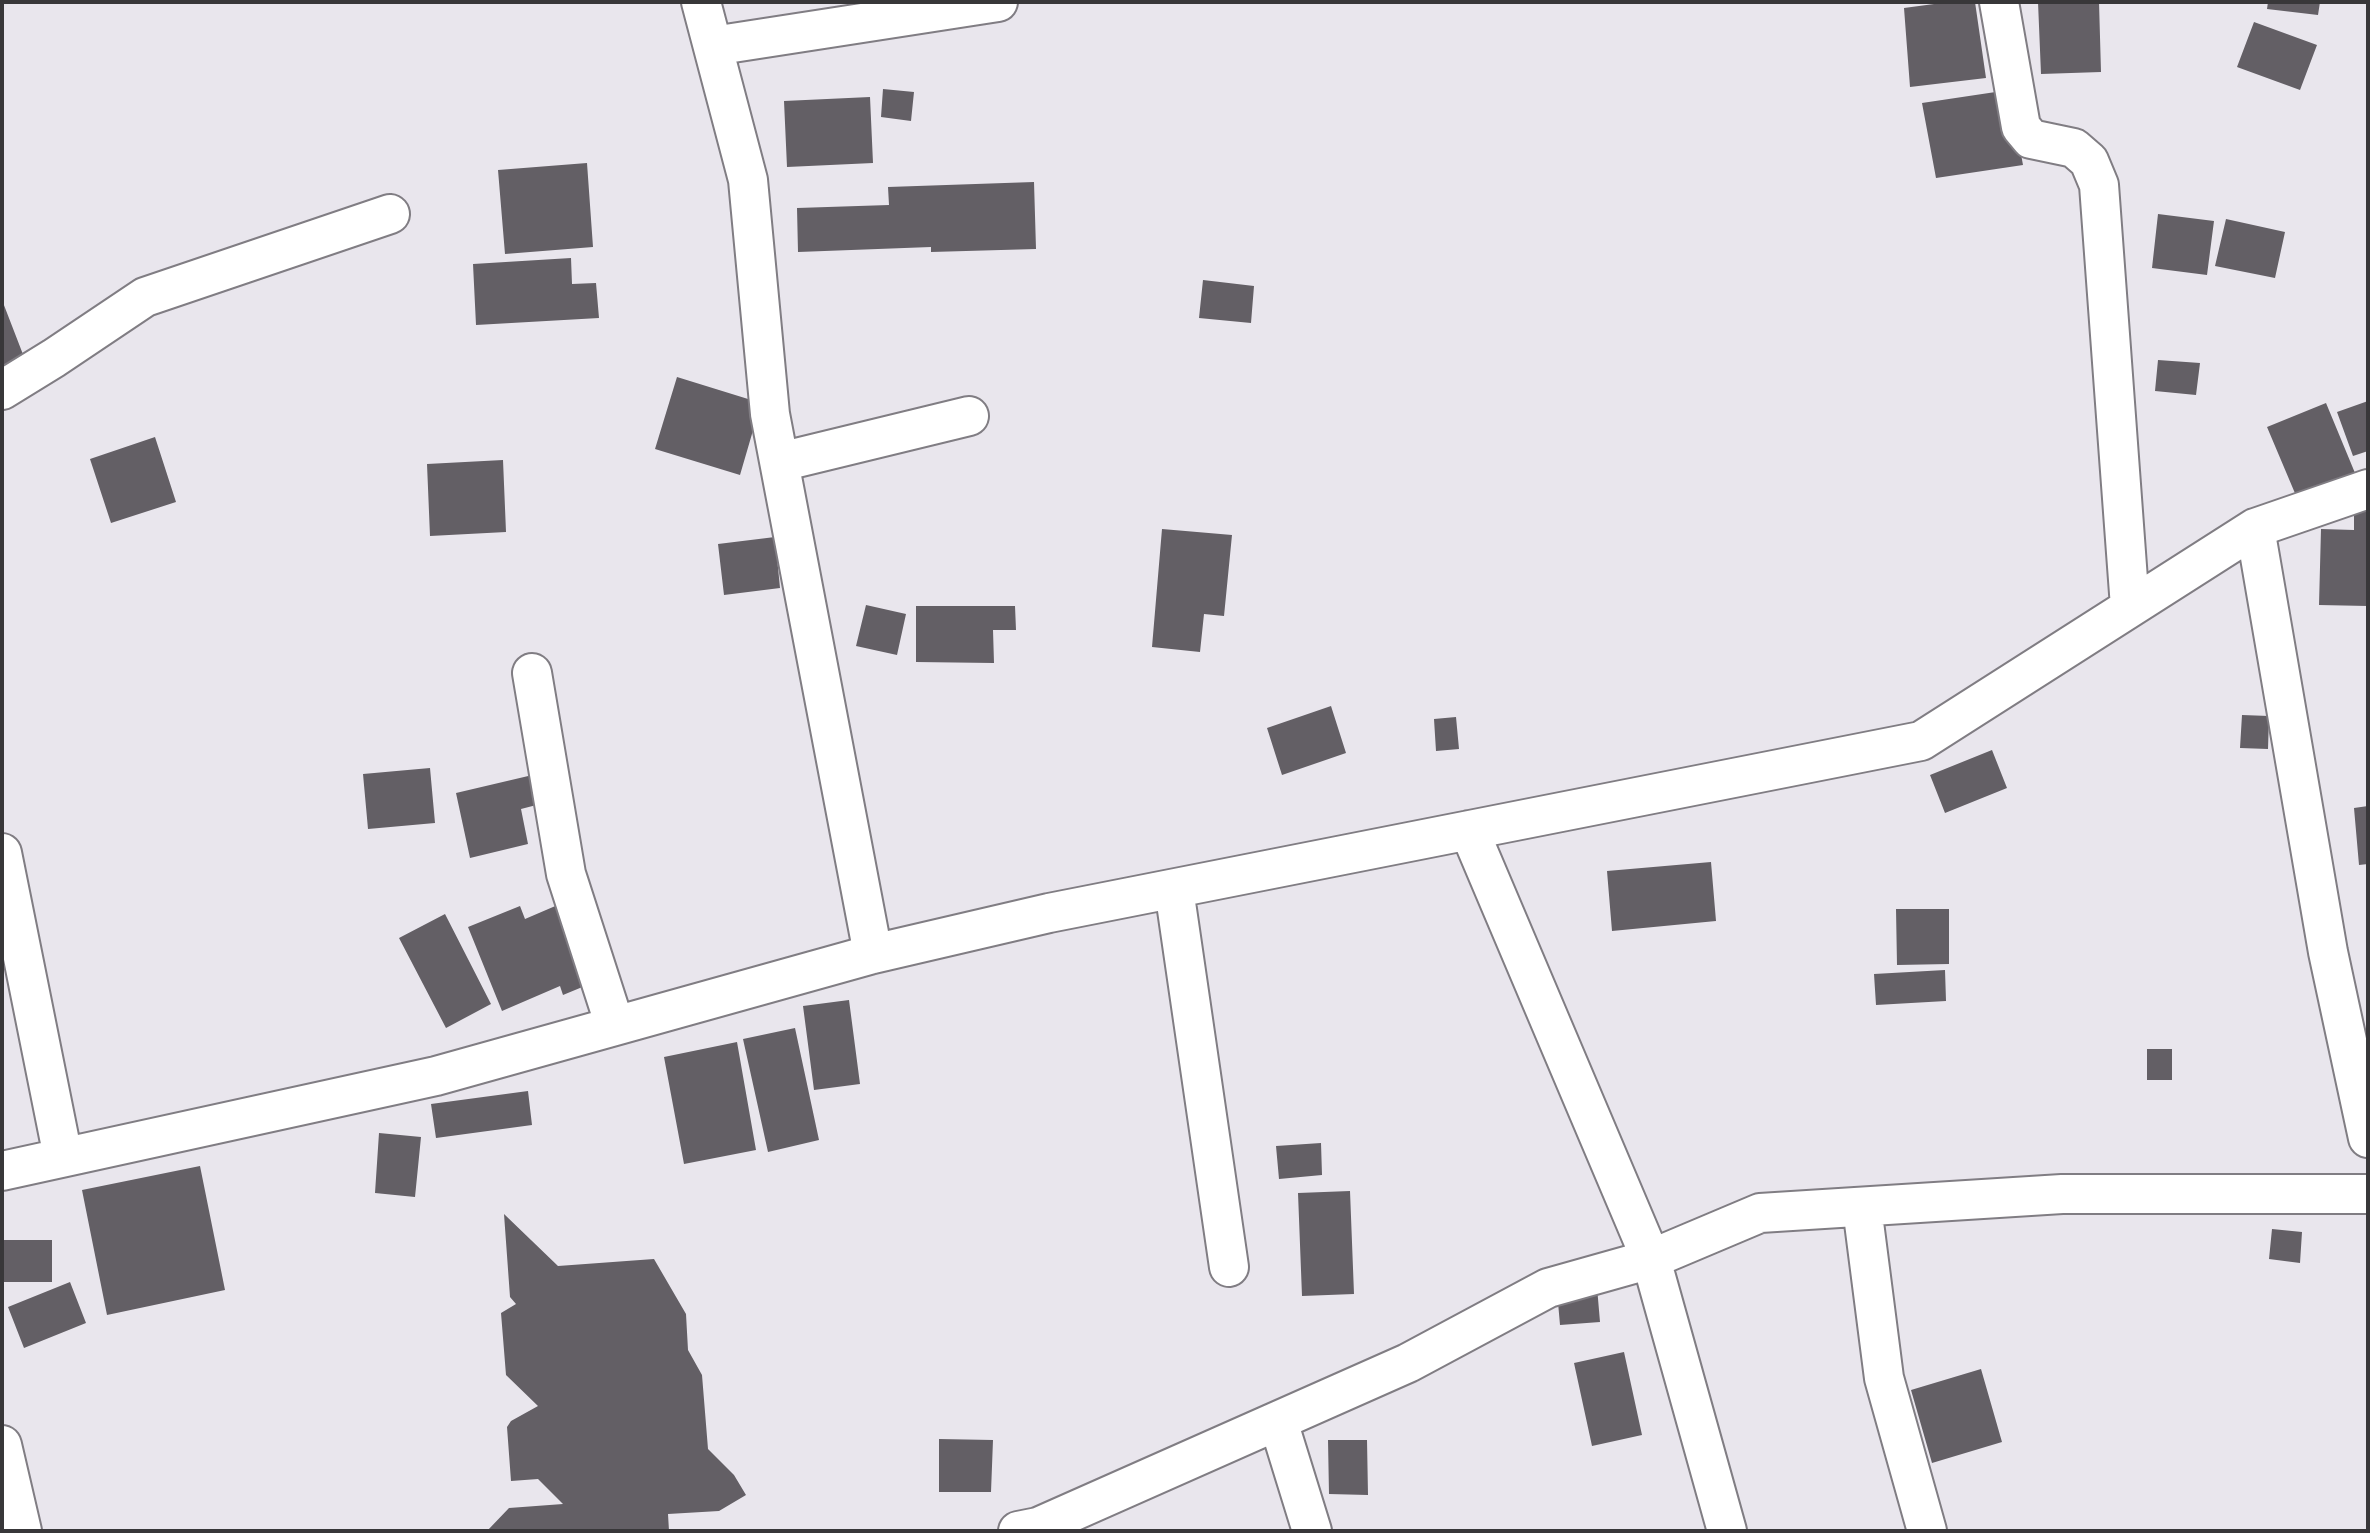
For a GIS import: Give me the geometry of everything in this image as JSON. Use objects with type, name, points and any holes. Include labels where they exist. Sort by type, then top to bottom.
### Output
[{"type":"street","points":[[701,2],[748,180],[771,414],[873,954]]},
{"type":"street","points":[[713,46],[998,2]]},
{"type":"street","points":[[1998,2],[2021,127],[2031,139],[2074,148],[2089,161],[2098,185],[2130,607]]},
{"type":"street","points":[[2,390],[145,297],[390,214]]},
{"type":"street","points":[[780,462],[969,416]]},
{"type":"street","points":[[2,1171],[436,1076],[873,954],[1049,913],[1921,740],[2255,528],[2368,489]]},
{"type":"street","points":[[2255,528],[2328,952],[2368,1138]]},
{"type":"street","points":[[532,673],[566,874],[615,1026]]},
{"type":"street","points":[[1469,831],[1651,1259],[1727,1531]]},
{"type":"street","points":[[2,853],[63,1157]]},
{"type":"street","points":[[1174,889],[1229,1267]]},
{"type":"street","points":[[1018,1531],[1038,1527],[1408,1363],[1548,1288],[1651,1259],[1760,1213],[2062,1194],[2368,1194]]},
{"type":"street","points":[[1862,1207],[1884,1377],[1927,1531]]},
{"type":"street","points":[[1278,1421],[1312,1531]]},
{"type":"street","points":[[2,1446],[22,1531]]},
{"type":"building","points":[[1949,2],[1975,2],[1986,78],[1910,87],[1904,8]]},
{"type":"building","points":[[2038,2],[2099,2],[2101,72],[2041,74]]},
{"type":"building","points":[[2268,2],[2320,2],[2318,15],[2267,9]]},
{"type":"building","points":[[2254,22],[2317,45],[2300,90],[2237,67]]},
{"type":"building","points":[[883,89],[914,92],[911,121],[881,117]]},
{"type":"building","points":[[2009,90],[2023,165],[1936,178],[1922,103]]},
{"type":"building","points":[[870,97],[873,163],[787,167],[784,101]]},
{"type":"building","points":[[587,163],[593,247],[505,254],[498,170]]},
{"type":"building","points":[[1034,182],[1036,249],[931,252],[931,247],[798,252],[797,208],[889,205],[888,187]]},
{"type":"building","points":[[2158,214],[2214,221],[2207,275],[2152,268]]},
{"type":"building","points":[[2226,219],[2285,232],[2275,278],[2215,266]]},
{"type":"building","points":[[571,258],[572,284],[596,283],[599,318],[476,325],[473,264]]},
{"type":"building","points":[[1203,280],[1254,286],[1251,323],[1199,318]]},
{"type":"building","points":[[2,300],[24,357],[2,366]]},
{"type":"building","points":[[2158,360],[2200,363],[2196,395],[2155,391]]},
{"type":"building","points":[[677,377],[761,403],[740,475],[655,449]]},
{"type":"building","points":[[2368,401],[2368,451],[2353,456],[2337,412]]},
{"type":"building","points":[[2326,403],[2355,473],[2297,498],[2267,427]]},
{"type":"building","points":[[155,437],[176,502],[111,523],[90,459]]},
{"type":"building","points":[[503,460],[506,532],[430,536],[427,464]]},
{"type":"building","points":[[2354,504],[2368,504],[2368,606],[2319,605],[2321,529],[2354,530]]},
{"type":"building","points":[[1162,529],[1232,535],[1224,616],[1204,614],[1200,652],[1152,647]]},
{"type":"building","points":[[775,537],[780,588],[724,595],[718,544]]},
{"type":"building","points":[[866,605],[906,614],[897,655],[856,646]]},
{"type":"building","points":[[916,606],[1015,606],[1016,630],[993,630],[994,663],[916,662]]},
{"type":"building","points":[[1331,706],[1346,753],[1282,775],[1267,728]]},
{"type":"building","points":[[2242,715],[2269,716],[2268,749],[2240,748]]},
{"type":"building","points":[[1456,717],[1459,749],[1436,751],[1434,719]]},
{"type":"building","points":[[1992,750],[2007,788],[1945,813],[1930,775]]},
{"type":"building","points":[[430,768],[435,823],[368,829],[363,774]]},
{"type":"building","points":[[541,773],[548,802],[521,809],[528,844],[470,858],[456,793]]},
{"type":"building","points":[[2368,806],[2368,864],[2359,865],[2354,808]]},
{"type":"building","points":[[1711,862],[1716,921],[1612,931],[1607,871]]},
{"type":"building","points":[[560,904],[592,983],[563,995],[560,986],[502,1011],[468,927],[520,906],[525,919]]},
{"type":"building","points":[[1896,909],[1949,909],[1949,964],[1897,965]]},
{"type":"building","points":[[445,914],[491,1004],[446,1028],[399,938]]},
{"type":"building","points":[[1945,970],[1946,1001],[1876,1005],[1874,974]]},
{"type":"building","points":[[849,1000],[860,1084],[814,1090],[803,1006]]},
{"type":"building","points":[[795,1028],[819,1140],[768,1152],[743,1039]]},
{"type":"building","points":[[737,1042],[756,1150],[684,1164],[664,1057]]},
{"type":"building","points":[[2147,1049],[2172,1049],[2172,1080],[2147,1080]]},
{"type":"building","points":[[528,1091],[532,1125],[436,1138],[431,1104]]},
{"type":"building","points":[[379,1133],[421,1137],[415,1197],[375,1193]]},
{"type":"building","points":[[1321,1143],[1322,1175],[1279,1179],[1276,1146]]},
{"type":"building","points":[[200,1166],[225,1290],[107,1315],[82,1190]]},
{"type":"building","points":[[1350,1191],[1354,1294],[1302,1296],[1298,1193]]},
{"type":"building","points":[[504,1214],[558,1266],[654,1259],[686,1314],[688,1350],[702,1375],[708,1449],[734,1475],[746,1495],[719,1511],[668,1514],[669,1531],[487,1531],[509,1508],[563,1504],[538,1479],[511,1481],[507,1427],[511,1421],[538,1406],[506,1375],[501,1313],[516,1304],[510,1297]]},
{"type":"building","points":[[2272,1229],[2302,1232],[2300,1263],[2269,1259]]},
{"type":"building","points":[[3,1240],[52,1240],[52,1282],[3,1282]]},
{"type":"building","points":[[70,1282],[86,1323],[24,1348],[8,1307]]},
{"type":"building","points":[[1597,1287],[1600,1322],[1560,1325],[1557,1291]]},
{"type":"building","points":[[1624,1352],[1642,1435],[1592,1446],[1574,1363]]},
{"type":"building","points":[[1981,1369],[2002,1442],[1932,1463],[1911,1390]]},
{"type":"building","points":[[939,1439],[993,1440],[991,1492],[939,1492]]},
{"type":"building","points":[[1328,1440],[1367,1440],[1368,1495],[1329,1494]]}]
